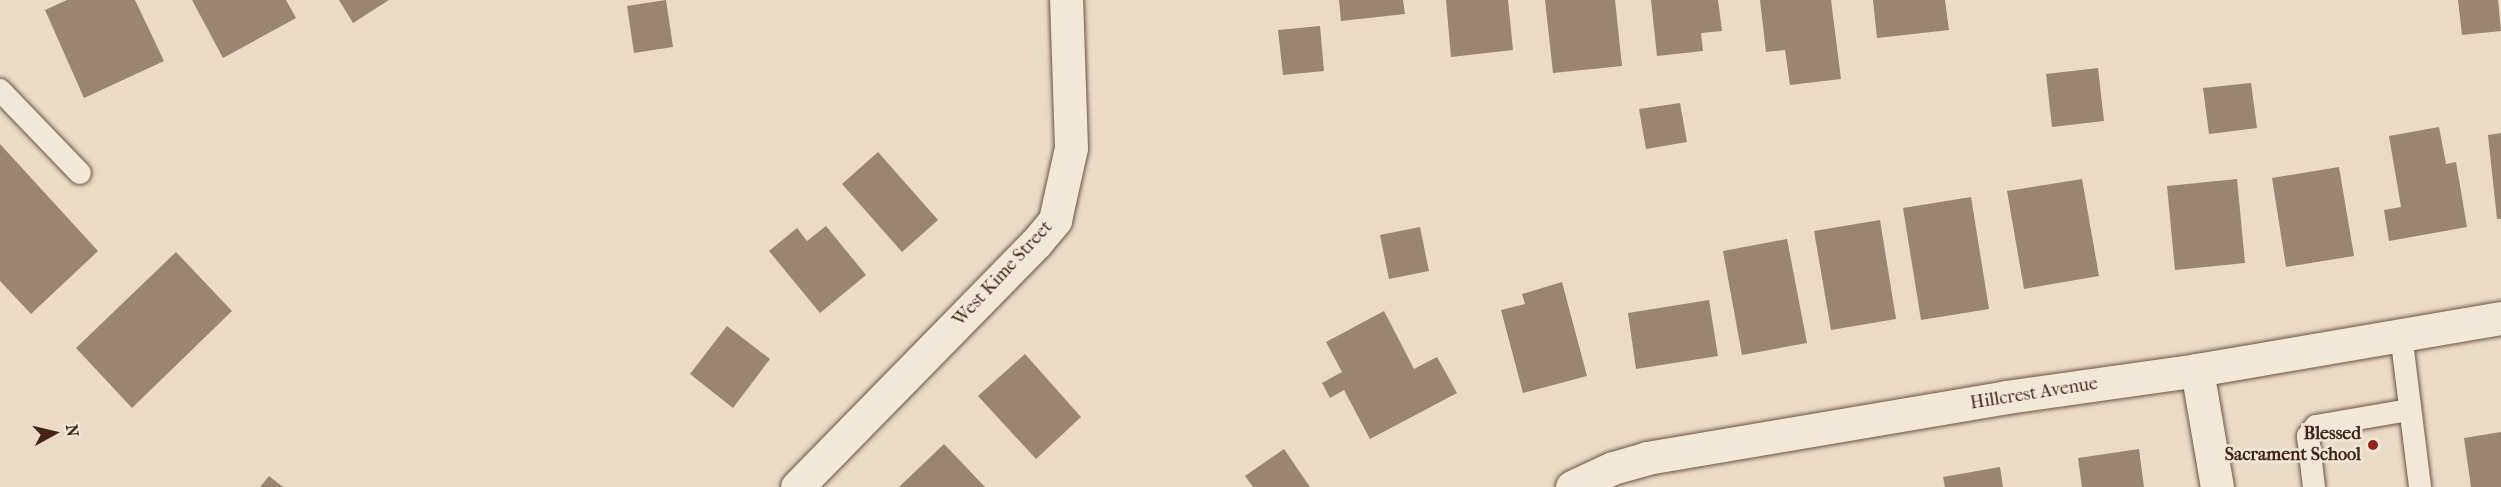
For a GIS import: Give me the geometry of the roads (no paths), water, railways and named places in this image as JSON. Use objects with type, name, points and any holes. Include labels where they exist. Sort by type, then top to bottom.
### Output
[{"type":"street","name":"West Kime Street","points":[[797,487],[1036,243],[1055,220],[1071,148],[1066,0]]},
{"type":"street","name":"Hillcrest Avenue","points":[[1572,487],[1613,468],[1647,458],[2006,397],[2197,370],[2501,318]]},
{"type":"street","points":[[2197,370],[2217,487]]},
{"type":"lane","points":[[0,90],[80,173]]},
{"type":"lane","points":[[2401,334],[2420,487]]},
{"type":"lane","points":[[2314,487],[2308,436],[2316,426],[2409,410]]},
{"type":"place","name":"Blessed Sacrament School","points":[[2373,445]]}]
